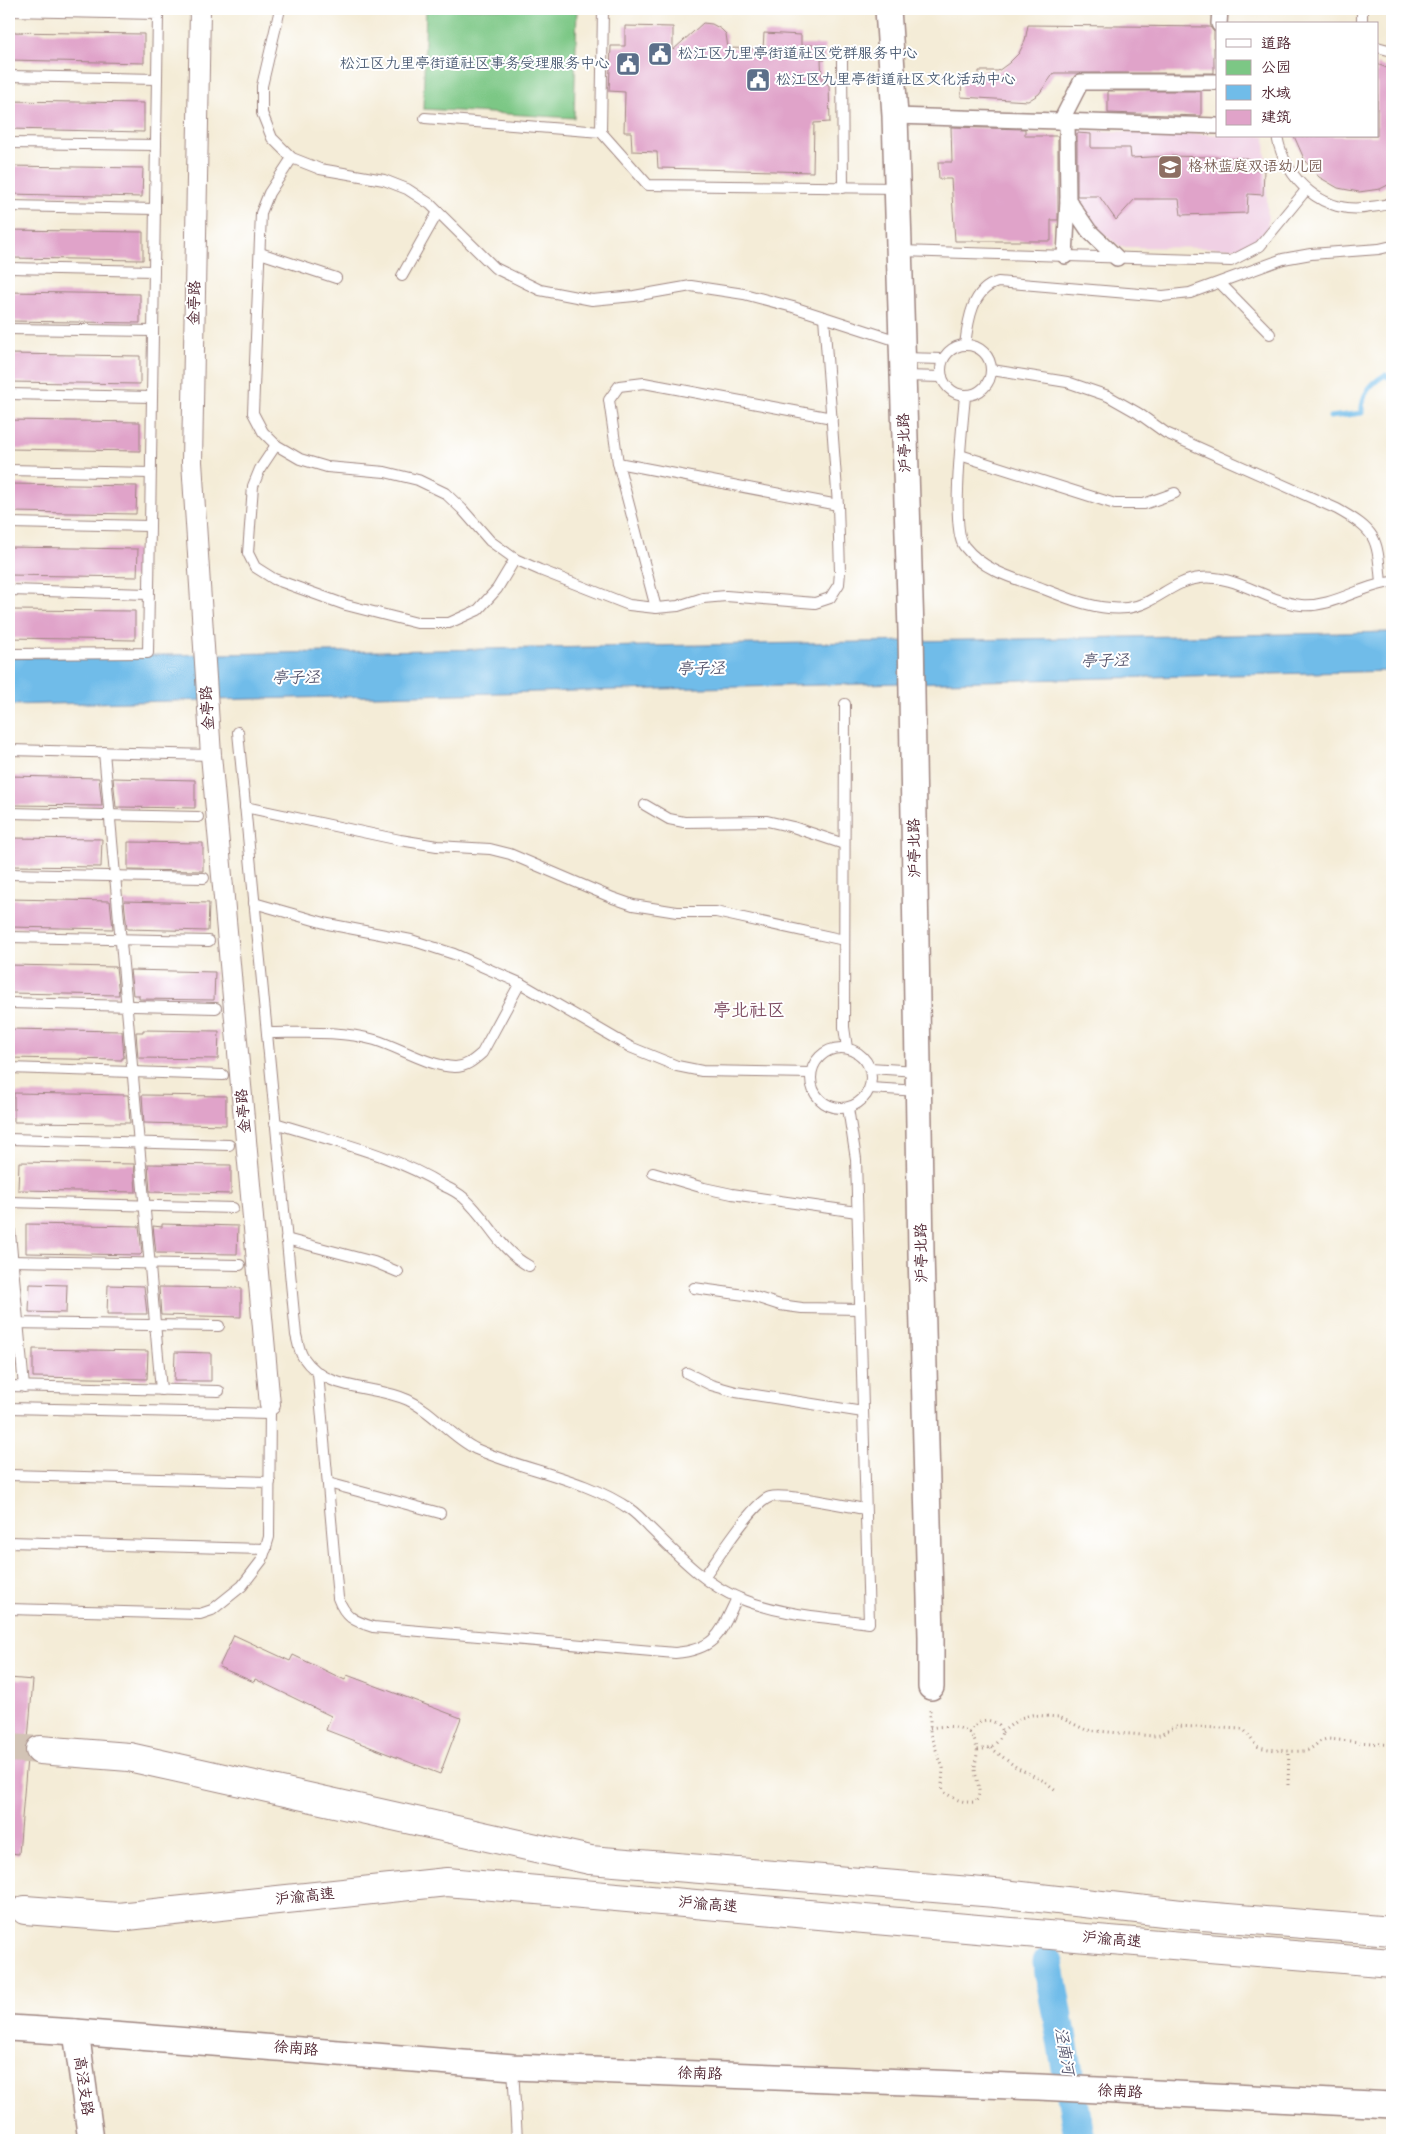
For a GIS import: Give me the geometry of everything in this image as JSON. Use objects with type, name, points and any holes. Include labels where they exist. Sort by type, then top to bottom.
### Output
[{"type":"highway","points":[[40,1750],[129,1757],[590,1860],[1392,1926]]},
{"type":"highway","name":"沪渝高速","points":[[25,1910],[118,1916],[447,1882],[1000,1931],[1392,1963]]},
{"type":"highway","points":[[1079,1901],[1190,1914],[1392,1931]]},
{"type":"street","name":"金亭路","points":[[200,9],[192,462],[211,754],[270,1409]]},
{"type":"street","name":"沪亭北路","points":[[888,9],[895,116],[911,631],[918,1081],[931,1687]]},
{"type":"street","points":[[1219,22],[1220,9]]},
{"type":"street","points":[[1065,256],[1068,200],[1064,121],[1081,82],[1216,82]]},
{"type":"street","points":[[895,116],[1216,126]]},
{"type":"street","points":[[1068,200],[1089,231],[1117,258]]},
{"type":"street","name":"徐南路","points":[[9,2028],[513,2067],[1039,2087],[1392,2105]]},
{"type":"street","name":"高泾支路","points":[[76,2032],[91,2140]]},
{"type":"lane","points":[[280,9],[262,86],[262,113],[272,138],[292,158],[320,169],[384,180],[407,189],[430,204],[495,268],[540,290],[592,300],[634,296],[692,286],[744,294],[824,317],[902,359],[942,377],[950,390],[965,396],[973,395],[987,386],[992,370],[987,355],[973,346],[965,345],[951,350],[943,359],[942,377]]},
{"type":"lane","points":[[603,9],[601,132],[648,185],[897,188]]},
{"type":"lane","points":[[1362,9],[1362,22]]},
{"type":"lane","points":[[9,11],[158,14],[148,653],[9,654]]},
{"type":"lane","points":[[1378,47],[1392,51]]},
{"type":"lane","points":[[842,61],[842,188]]},
{"type":"lane","points":[[9,76],[157,79]]},
{"type":"lane","points":[[425,118],[601,132]]},
{"type":"lane","points":[[1278,138],[1280,152],[1290,173],[1306,190],[1331,204],[1360,209],[1392,202]]},
{"type":"lane","points":[[9,143],[156,145]]},
{"type":"lane","points":[[292,158],[269,192],[261,213],[253,412],[263,432],[276,445],[300,459],[327,467],[384,472],[418,480],[445,493],[490,541],[515,559],[629,604],[656,608],[678,606],[703,598],[726,596],[815,603],[830,598],[839,584],[840,572],[838,505],[824,317]]},
{"type":"lane","points":[[899,251],[1231,261],[1260,246],[1306,190]]},
{"type":"lane","points":[[9,206],[155,209]]},
{"type":"lane","points":[[402,276],[438,212]]},
{"type":"lane","points":[[965,345],[967,328],[973,308],[982,290],[988,285],[998,282],[1163,296],[1190,293],[1220,284],[1283,259],[1311,254],[1379,249],[1392,246]]},
{"type":"lane","points":[[260,253],[336,278]]},
{"type":"lane","points":[[9,268],[154,271]]},
{"type":"lane","points":[[1220,284],[1270,334]]},
{"type":"lane","points":[[9,328],[153,331]]},
{"type":"lane","points":[[902,359],[943,359]]},
{"type":"lane","points":[[992,370],[1067,382],[1108,396],[1138,413],[1166,433],[1337,509],[1363,523],[1378,545],[1381,584]]},
{"type":"lane","points":[[656,608],[618,463],[609,400],[619,386],[644,383],[832,418]]},
{"type":"lane","points":[[9,394],[152,397]]},
{"type":"lane","points":[[965,396],[960,455],[958,529],[963,544],[979,560],[997,572],[1077,601],[1104,608],[1128,608],[1150,602],[1173,585],[1200,578],[1238,582],[1275,600],[1302,606],[1331,602],[1358,590],[1392,582]]},
{"type":"lane","points":[[276,445],[260,469],[253,486],[248,553],[255,567],[274,579],[363,610],[417,623],[449,623],[478,610],[497,589],[515,559]]},
{"type":"lane","points":[[960,455],[1115,504],[1144,504],[1175,493]]},
{"type":"lane","points":[[618,463],[838,505]]},
{"type":"lane","points":[[9,470],[150,473]]},
{"type":"lane","points":[[9,523],[150,526]]},
{"type":"lane","points":[[9,590],[148,594]]},
{"type":"lane","points":[[845,704],[844,1027],[847,1048]]},
{"type":"lane","points":[[238,732],[286,1239],[296,1335],[302,1356],[318,1373],[338,1383],[409,1400],[452,1434],[475,1448],[588,1488],[614,1500],[632,1511],[704,1578],[737,1598],[769,1610],[869,1623],[856,1159],[848,1108]]},
{"type":"lane","points":[[9,750],[211,754]]},
{"type":"lane","points":[[104,752],[161,1390]]},
{"type":"lane","points":[[645,805],[669,819],[684,822],[767,821],[793,826],[844,844]]},
{"type":"lane","points":[[245,807],[400,840],[437,846],[490,849],[510,854],[612,898],[633,905],[677,912],[716,912],[844,940]]},
{"type":"lane","points":[[9,812],[198,817]]},
{"type":"lane","points":[[9,874],[204,878]]},
{"type":"lane","points":[[254,903],[328,924],[411,940],[454,954],[520,983],[630,1047],[677,1066],[702,1072],[812,1073]]},
{"type":"lane","points":[[9,937],[210,941]]},
{"type":"lane","points":[[267,1033],[346,1034],[375,1040],[438,1063],[456,1067],[472,1062],[482,1053],[520,983]]},
{"type":"lane","points":[[9,1003],[216,1008]]},
{"type":"lane","points":[[837,1048],[847,1048],[857,1052],[865,1059],[870,1068],[872,1078],[870,1088],[858,1104],[848,1108],[838,1108],[820,1100],[815,1092],[812,1073],[814,1064],[828,1051],[837,1048]]},
{"type":"lane","points":[[9,1068],[223,1075]]},
{"type":"lane","points":[[870,1068],[918,1081]]},
{"type":"lane","points":[[870,1088],[918,1081]]},
{"type":"lane","points":[[275,1123],[384,1157],[426,1174],[463,1197],[488,1223],[505,1249],[516,1259],[529,1266]]},
{"type":"lane","points":[[9,1139],[229,1145]]},
{"type":"lane","points":[[653,1173],[732,1194],[857,1212]]},
{"type":"lane","points":[[9,1202],[233,1208]]},
{"type":"lane","points":[[9,1222],[14,1323],[24,1386]]},
{"type":"lane","points":[[286,1239],[374,1262],[398,1272]]},
{"type":"lane","points":[[11,1261],[240,1265]]},
{"type":"lane","points":[[694,1288],[752,1296],[780,1305],[802,1308],[860,1309]]},
{"type":"lane","points":[[14,1323],[219,1326]]},
{"type":"lane","points":[[318,1373],[338,1598],[343,1611],[356,1621],[373,1627],[675,1653],[694,1651],[709,1644],[723,1627],[737,1598]]},
{"type":"lane","points":[[687,1373],[711,1385],[736,1392],[862,1412]]},
{"type":"lane","points":[[9,1386],[219,1391]]},
{"type":"lane","points":[[9,1408],[270,1409],[269,1537],[266,1549],[262,1560],[242,1586],[212,1610],[200,1614],[9,1609]]},
{"type":"lane","points":[[9,1475],[270,1482]]},
{"type":"lane","points":[[328,1483],[440,1513]]},
{"type":"lane","points":[[704,1578],[754,1508],[769,1497],[790,1498],[865,1509]]},
{"type":"lane","points":[[9,1542],[266,1549]]},
{"type":"lane","points":[[513,2067],[517,2140]]},
{"type":"path","points":[[930,1728],[952,1726],[961,1728],[969,1733],[976,1744],[975,1768],[979,1792],[975,1802],[954,1799],[944,1791],[941,1758],[930,1734],[930,1728],[931,1687]]},
{"type":"path","points":[[977,1750],[991,1748],[1000,1738],[1002,1732],[1020,1718],[1032,1715],[1059,1717],[1086,1730],[1152,1736],[1161,1735],[1175,1726],[1242,1729],[1247,1732],[1256,1745],[1262,1748],[1309,1750],[1320,1740],[1328,1739],[1392,1745]]},
{"type":"path","points":[[969,1733],[977,1722],[984,1719],[992,1720],[999,1725],[1002,1732]]},
{"type":"path","points":[[991,1748],[1016,1767],[1044,1781],[1056,1790]]},
{"type":"path","points":[[1288,1785],[1290,1750]]},
{"type":"shaded area","name":"格林蓝庭双语幼儿园","points":[[1073,130],[1216,134],[1216,138],[1265,138],[1268,229],[1245,248],[1121,247],[1093,227],[1073,199]]},
{"type":"green space","points":[[426,9],[577,9],[574,118],[423,109]]},
{"type":"water","name":"亭子泾","points":[[1392,632],[1392,671],[9,705],[9,658]]},
{"type":"building","points":[[703,23],[712,24],[726,34],[728,48],[763,49],[764,33],[801,35],[801,45],[825,45],[825,60],[821,60],[822,81],[829,85],[830,122],[814,123],[813,172],[658,168],[657,152],[632,151],[631,132],[624,132],[625,92],[609,91],[611,46],[625,46],[625,26],[673,27],[673,50]]},
{"type":"building","points":[[1028,25],[1210,27],[1214,32],[1214,73],[1054,73],[1039,94],[1028,101],[961,97],[962,77],[979,78],[979,71],[998,71],[1009,63],[1019,53],[1025,41]]},
{"type":"building","points":[[9,32],[144,34],[144,63],[9,60]]},
{"type":"building","points":[[1378,64],[1392,70],[1392,183],[1380,189],[1359,192],[1338,188],[1319,177],[1305,161],[1295,138],[1378,138]]},
{"type":"building","points":[[1108,91],[1201,91],[1201,116],[1108,113]]},
{"type":"building","points":[[9,101],[144,103],[144,132],[9,129]]},
{"type":"building","points":[[951,127],[1025,129],[1025,136],[1058,136],[1058,220],[1051,220],[1051,241],[955,241],[951,179],[939,179],[938,162],[952,162]]},
{"type":"building","points":[[1077,133],[1091,134],[1091,148],[1130,148],[1131,158],[1169,156],[1248,158],[1248,169],[1264,170],[1263,195],[1248,194],[1247,213],[1181,215],[1179,199],[1135,199],[1116,220],[1099,196],[1077,196]]},
{"type":"building","points":[[9,166],[143,168],[142,197],[9,194]]},
{"type":"building","points":[[9,230],[143,232],[143,260],[9,258]]},
{"type":"building","points":[[9,292],[140,294],[140,323],[9,321]]},
{"type":"building","points":[[9,354],[140,356],[140,384],[9,382]]},
{"type":"building","points":[[9,420],[140,422],[140,451],[9,449]]},
{"type":"building","points":[[9,484],[137,486],[136,514],[9,512]]},
{"type":"building","points":[[9,547],[138,549],[137,577],[9,575]]},
{"type":"building","points":[[9,610],[135,611],[135,640],[9,638]]},
{"type":"building","points":[[9,776],[99,778],[102,806],[9,805]]},
{"type":"building","points":[[113,778],[195,780],[195,808],[116,807]]},
{"type":"building","points":[[9,838],[102,839],[101,867],[9,866]]},
{"type":"building","points":[[128,842],[203,843],[203,871],[128,870]]},
{"type":"building","points":[[9,899],[110,901],[113,929],[9,927]]},
{"type":"building","points":[[124,901],[209,903],[208,931],[127,929]]},
{"type":"building","points":[[9,965],[116,967],[119,995],[9,993]]},
{"type":"building","points":[[130,970],[215,972],[214,1000],[139,999],[139,995],[133,995]]},
{"type":"building","points":[[9,1029],[122,1031],[124,1058],[122,1060],[9,1058]]},
{"type":"building","points":[[143,1030],[219,1031],[218,1059],[138,1058],[136,1032],[143,1032]]},
{"type":"building","points":[[14,1093],[128,1095],[130,1123],[14,1122]]},
{"type":"building","points":[[142,1095],[226,1096],[226,1125],[144,1123]]},
{"type":"building","points":[[19,1162],[134,1164],[136,1192],[18,1190]]},
{"type":"building","points":[[148,1164],[231,1165],[231,1194],[150,1192]]},
{"type":"building","points":[[26,1224],[139,1226],[142,1253],[140,1255],[26,1253]]},
{"type":"building","points":[[162,1224],[238,1226],[237,1254],[156,1253],[153,1226],[162,1227]]},
{"type":"building","points":[[30,1284],[67,1285],[66,1313],[29,1312]]},
{"type":"building","points":[[108,1285],[144,1286],[147,1314],[107,1314]]},
{"type":"building","points":[[159,1287],[241,1288],[241,1317],[161,1315]]},
{"type":"building","points":[[33,1349],[148,1351],[147,1379],[33,1377]]},
{"type":"building","points":[[175,1352],[211,1353],[211,1381],[174,1381]]},
{"type":"building","points":[[234,1635],[290,1661],[293,1655],[345,1680],[347,1675],[461,1718],[440,1774],[326,1730],[331,1716],[255,1679],[254,1682],[219,1667]]},
{"type":"building","points":[[9,1678],[33,1680],[28,1740],[24,1749],[27,1758],[19,1854],[9,1853]]},
{"type":"waterway","points":[[1330,417],[1362,413],[1363,401],[1371,386],[1385,375],[1392,379]]},
{"type":"waterway","name":"泾南河","points":[[1048,1962],[1080,2140]]},
{"type":"tunnel","points":[[9,1748],[40,1750]]},
{"type":"place","name":"松江区九里亭街道社区党群服务中心","points":[[660,54]]},
{"type":"place","name":"松江区九里亭街道社区事务受理服务中心","points":[[628,64]]},
{"type":"place","name":"松江区九里亭街道社区文化活动中心","points":[[758,80]]},
{"type":"place","name":"格林蓝庭双语幼儿园","points":[[1170,167]]},
{"type":"district","name":"亭北社区","points":[[749,1011]]}]
